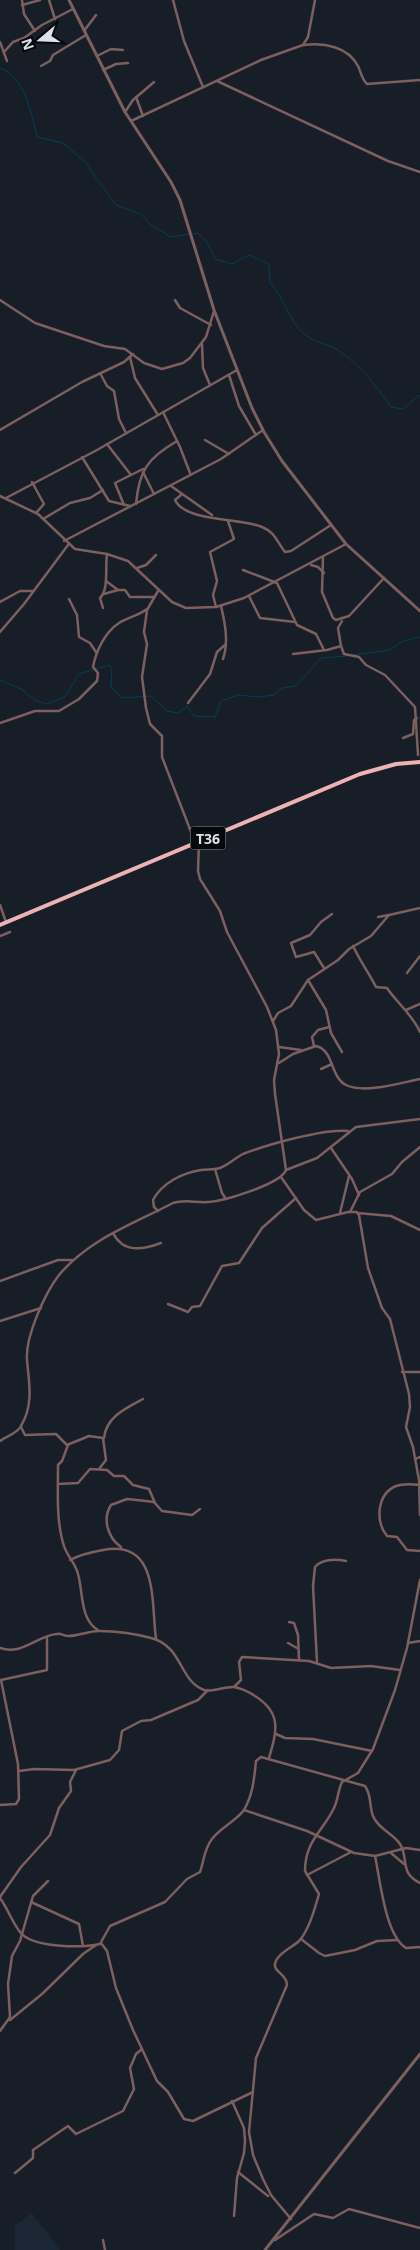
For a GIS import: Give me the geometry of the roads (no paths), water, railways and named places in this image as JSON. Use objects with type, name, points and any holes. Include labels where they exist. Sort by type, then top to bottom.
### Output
[{"type":"highway","name":"T36","points":[[0,925],[360,774],[382,767],[420,762]]},
{"type":"street","points":[[22,0],[24,14],[35,31]]},
{"type":"street","points":[[22,5],[40,0]]},
{"type":"street","points":[[49,0],[55,19]]},
{"type":"street","points":[[69,0],[125,112],[171,182],[191,231],[214,310],[252,408],[263,430],[282,461],[346,544],[420,611]]},
{"type":"street","points":[[173,0],[184,41],[202,87]]},
{"type":"street","points":[[303,45],[308,37],[315,0]]},
{"type":"street","points":[[4,52],[13,42],[24,38],[73,9]]},
{"type":"street","points":[[84,31],[96,15]]},
{"type":"street","points":[[41,66],[50,61],[53,55],[86,35]]},
{"type":"street","points":[[0,42],[7,61]]},
{"type":"street","points":[[131,121],[261,60],[303,45],[330,45],[346,53],[357,64],[367,84],[420,80]]},
{"type":"street","points":[[97,56],[111,49],[123,50]]},
{"type":"street","points":[[103,70],[116,64],[128,63]]},
{"type":"street","points":[[217,81],[388,161],[420,172]]},
{"type":"street","points":[[125,112],[136,97],[154,82]]},
{"type":"street","points":[[136,97],[144,116]]},
{"type":"street","points":[[0,300],[42,326],[104,346],[125,349],[144,363],[162,369],[183,363],[190,358],[202,343],[211,325],[214,310]]},
{"type":"street","points":[[175,300],[180,308],[211,325]]},
{"type":"street","points":[[202,343],[203,368],[211,385]]},
{"type":"street","points":[[0,430],[133,354]]},
{"type":"street","points":[[130,357],[135,378],[158,415]]},
{"type":"street","points":[[6,498],[32,482],[82,458],[237,370]]},
{"type":"street","points":[[100,373],[107,386],[114,391],[119,419],[126,433]]},
{"type":"street","points":[[229,375],[238,406],[256,435]]},
{"type":"street","points":[[163,412],[190,474]]},
{"type":"street","points":[[64,541],[229,454],[263,430]]},
{"type":"street","points":[[205,440],[229,454]]},
{"type":"street","points":[[136,504],[143,471],[157,453],[177,441]]},
{"type":"street","points":[[107,444],[131,475]]},
{"type":"street","points":[[82,458],[111,503],[131,506]]},
{"type":"street","points":[[124,505],[114,484],[143,471]]},
{"type":"street","points":[[143,471],[154,494]]},
{"type":"street","points":[[32,482],[44,504],[36,513]]},
{"type":"street","points":[[171,486],[214,517]]},
{"type":"street","points":[[43,519],[70,503],[90,498],[103,490]]},
{"type":"street","points":[[181,495],[174,500],[182,510],[228,521],[261,526],[275,536],[287,552],[331,524]]},
{"type":"street","points":[[0,496],[36,513],[68,545],[79,551],[107,554],[126,560],[158,591],[172,602],[186,608],[216,607],[249,596],[277,583],[346,544]]},
{"type":"street","points":[[216,607],[213,595],[217,581],[210,552],[234,540],[228,521]]},
{"type":"street","points":[[0,632],[34,591],[68,545]]},
{"type":"street","points":[[104,594],[106,581],[104,569],[107,554]]},
{"type":"street","points":[[136,568],[146,565],[156,555]]},
{"type":"street","points":[[323,557],[324,572],[321,587],[325,602],[334,620],[342,620],[349,616],[384,578]]},
{"type":"street","points":[[309,565],[315,565],[324,572]]},
{"type":"street","points":[[243,570],[277,583],[295,622],[298,626],[316,634],[324,650]]},
{"type":"street","points":[[106,581],[118,590]]},
{"type":"street","points":[[103,608],[100,598],[104,594],[118,590],[125,590],[131,598],[154,597]]},
{"type":"street","points":[[0,602],[20,591],[34,591]]},
{"type":"street","points":[[158,591],[149,607],[144,632],[147,644],[142,677],[146,708],[152,726],[162,736],[162,757],[194,837]]},
{"type":"street","points":[[249,596],[260,618],[295,622]]},
{"type":"street","points":[[69,599],[77,615],[79,637],[90,644],[96,653]]},
{"type":"street","points":[[221,606],[226,644],[223,659]]},
{"type":"street","points":[[0,723],[35,711],[59,711],[79,699],[94,687],[98,678],[98,673],[93,667],[96,653],[116,625],[136,617],[149,607]]},
{"type":"street","points":[[342,620],[338,628],[344,654],[359,657],[366,665],[387,676],[415,707],[418,755]]},
{"type":"street","points":[[188,703],[210,674],[217,652],[226,644]]},
{"type":"street","points":[[293,654],[341,646]]},
{"type":"street","points":[[403,738],[413,734],[414,720],[417,718]]},
{"type":"street","points":[[199,842],[198,871],[200,879],[220,911],[228,932],[272,1021],[279,1047],[278,1064],[274,1080],[286,1170]]},
{"type":"street","points":[[0,905],[6,922]]},
{"type":"street","points":[[378,917],[420,908]]},
{"type":"street","points":[[324,968],[314,952],[296,957],[291,943],[310,936],[321,922],[332,914]]},
{"type":"street","points":[[272,1021],[278,1013],[288,1008],[308,980],[338,960],[353,946],[371,936],[389,916]]},
{"type":"street","points":[[0,936],[10,932]]},
{"type":"street","points":[[353,946],[376,987],[387,988],[406,1010],[420,1032]]},
{"type":"street","points":[[407,973],[420,956]]},
{"type":"street","points":[[308,980],[326,1010],[329,1027],[342,1052]]},
{"type":"street","points":[[406,1010],[420,1004]]},
{"type":"street","points":[[314,1046],[312,1037],[315,1032],[329,1027]]},
{"type":"street","points":[[278,1064],[301,1050],[314,1046],[324,1050],[341,1081],[348,1086],[372,1088],[420,1079]]},
{"type":"street","points":[[279,1047],[301,1050]]},
{"type":"street","points":[[321,1069],[332,1064]]},
{"type":"street","points":[[158,1211],[154,1207],[153,1200],[166,1184],[196,1171],[215,1169],[244,1154],[281,1141],[336,1131],[348,1131],[362,1126],[420,1119]]},
{"type":"street","points":[[0,1441],[21,1427],[31,1396],[27,1352],[32,1329],[53,1283],[73,1260],[113,1233],[179,1200],[208,1202],[226,1199],[281,1177],[286,1170],[310,1162],[331,1148],[348,1131]]},
{"type":"street","points":[[350,1212],[358,1195],[392,1174],[402,1162],[420,1147]]},
{"type":"street","points":[[331,1148],[349,1176],[358,1195]]},
{"type":"street","points":[[215,1169],[226,1199]]},
{"type":"street","points":[[340,1214],[349,1176]]},
{"type":"street","points":[[281,1177],[304,1210],[316,1220],[350,1212],[391,1216],[420,1230]]},
{"type":"street","points":[[168,1304],[188,1312],[192,1307],[200,1306],[222,1266],[239,1263],[260,1231],[296,1198]]},
{"type":"street","points":[[357,1213],[361,1221],[368,1268],[382,1308],[390,1320],[410,1399],[406,1427],[414,1447],[420,1485],[420,1515]]},
{"type":"street","points":[[113,1233],[121,1244],[129,1248],[161,1243]]},
{"type":"street","points":[[0,1281],[58,1260],[73,1260]]},
{"type":"street","points":[[0,1321],[42,1308]]},
{"type":"street","points":[[402,1372],[420,1372]]},
{"type":"street","points":[[99,1469],[106,1460],[105,1428],[121,1412],[143,1399]]},
{"type":"street","points":[[21,1427],[25,1435],[56,1434],[68,1445]]},
{"type":"street","points":[[99,1631],[90,1625],[83,1602],[78,1572],[70,1560],[63,1542],[58,1465],[62,1461],[68,1445],[90,1436],[104,1439]]},
{"type":"street","points":[[415,1459],[420,1457]]},
{"type":"street","points":[[58,1484],[76,1484],[87,1470],[107,1470],[114,1476],[124,1476],[134,1485],[149,1489],[154,1503],[162,1511],[192,1515],[200,1509]]},
{"type":"street","points":[[420,1485],[402,1484],[392,1488],[383,1497],[380,1510],[382,1527],[387,1536],[397,1537],[407,1550],[420,1551]]},
{"type":"street","points":[[154,1503],[127,1500],[110,1506],[106,1518],[108,1530],[113,1541],[122,1548],[135,1553],[145,1566],[152,1593],[156,1640]]},
{"type":"street","points":[[70,1560],[88,1553],[122,1548]]},
{"type":"street","points":[[317,1663],[315,1567],[320,1563],[332,1560],[346,1561]]},
{"type":"street","points":[[291,2219],[271,2195],[253,2155],[249,2132],[256,2058],[288,1985],[287,1979],[276,1967],[276,1964],[280,1956],[301,1939],[319,1894],[307,1875],[305,1867],[315,1835],[334,1807],[344,1780],[358,1773],[372,1751],[392,1700],[408,1643],[420,1580]]},
{"type":"street","points":[[414,1604],[420,1605]]},
{"type":"street","points":[[289,1622],[296,1626],[298,1660]]},
{"type":"street","points":[[0,1648],[7,1650],[18,1649],[47,1637],[99,1631],[156,1640],[173,1650],[187,1675],[201,1688],[208,1690],[233,1687],[252,1694],[269,1706],[274,1715],[276,1734],[269,1758]]},
{"type":"street","points":[[0,1805],[15,1805],[19,1802],[19,1771],[1,1680],[47,1670],[47,1637]]},
{"type":"street","points":[[408,1643],[420,1642]]},
{"type":"street","points":[[288,1643],[297,1649]]},
{"type":"street","points":[[233,1687],[240,1680],[239,1662],[241,1658],[298,1660],[317,1663],[331,1668],[371,1666],[400,1670]]},
{"type":"street","points":[[19,1771],[34,1769],[76,1770],[111,1759],[119,1750],[122,1731],[141,1721],[151,1720],[198,1700],[208,1690]]},
{"type":"street","points":[[276,1734],[372,1751]]},
{"type":"street","points":[[0,2031],[83,1954],[101,1943],[110,1926],[165,1902],[187,1879],[199,1873],[212,1838],[244,1810],[247,1800],[253,1793],[256,1761],[262,1757],[365,1786],[369,1792],[375,1820],[399,1842],[403,1849],[405,1865],[410,1876],[420,1883]]},
{"type":"street","points":[[76,1770],[70,1782],[71,1791],[59,1808],[50,1835],[21,1867],[0,1896],[21,1934],[32,1940],[64,1946],[97,1945]]},
{"type":"street","points":[[244,1810],[315,1835],[351,1852],[375,1856],[403,1849],[420,1850]]},
{"type":"street","points":[[307,1875],[317,1872],[351,1852]]},
{"type":"street","points":[[391,1853],[405,1865]]},
{"type":"street","points":[[375,1856],[386,1907],[398,1940],[406,1948],[420,1947]]},
{"type":"street","points":[[9,2021],[8,1984],[12,1956],[31,1902],[37,1890],[48,1881]]},
{"type":"street","points":[[31,1902],[79,1924],[83,1946]]},
{"type":"street","points":[[301,1939],[326,1956],[355,1950],[378,1941],[398,1940]]},
{"type":"street","points":[[101,1943],[107,1951],[116,1988],[157,2081],[168,2092],[186,2121],[193,2121],[253,2092]]},
{"type":"street","points":[[15,2173],[31,2160],[33,2150],[68,2126],[77,2134],[123,2111],[134,2089],[130,2068],[136,2054],[142,2049]]},
{"type":"street","points":[[265,2250],[420,2054]]},
{"type":"street","points":[[232,2101],[242,2123],[245,2136],[245,2148],[238,2172],[234,2216]]},
{"type":"street","points":[[238,2172],[268,2196]]},
{"type":"street","points":[[271,2242],[314,2214],[332,2218],[349,2209],[420,2228]]},
{"type":"street","points":[[103,2240],[105,2250]]},
{"type":"waterway","points":[[0,68],[16,79],[22,88],[30,107],[37,137],[63,143],[84,161],[116,205],[141,214],[151,225],[171,237],[198,233],[207,242],[215,259],[232,264],[249,255],[269,264],[270,283],[294,322],[304,334],[313,340],[338,350],[349,359],[369,378],[391,407],[403,409],[420,395]]},
{"type":"waterway","points":[[353,655],[390,650],[403,641],[420,637]]},
{"type":"waterway","points":[[0,680],[23,690],[36,701],[47,704],[65,697],[79,674],[109,665],[112,670],[111,687],[122,698],[151,696],[167,711],[178,713],[187,706],[194,716],[215,717],[221,701],[238,695],[258,697],[274,695],[282,688],[296,686],[321,658],[347,656]]}]
